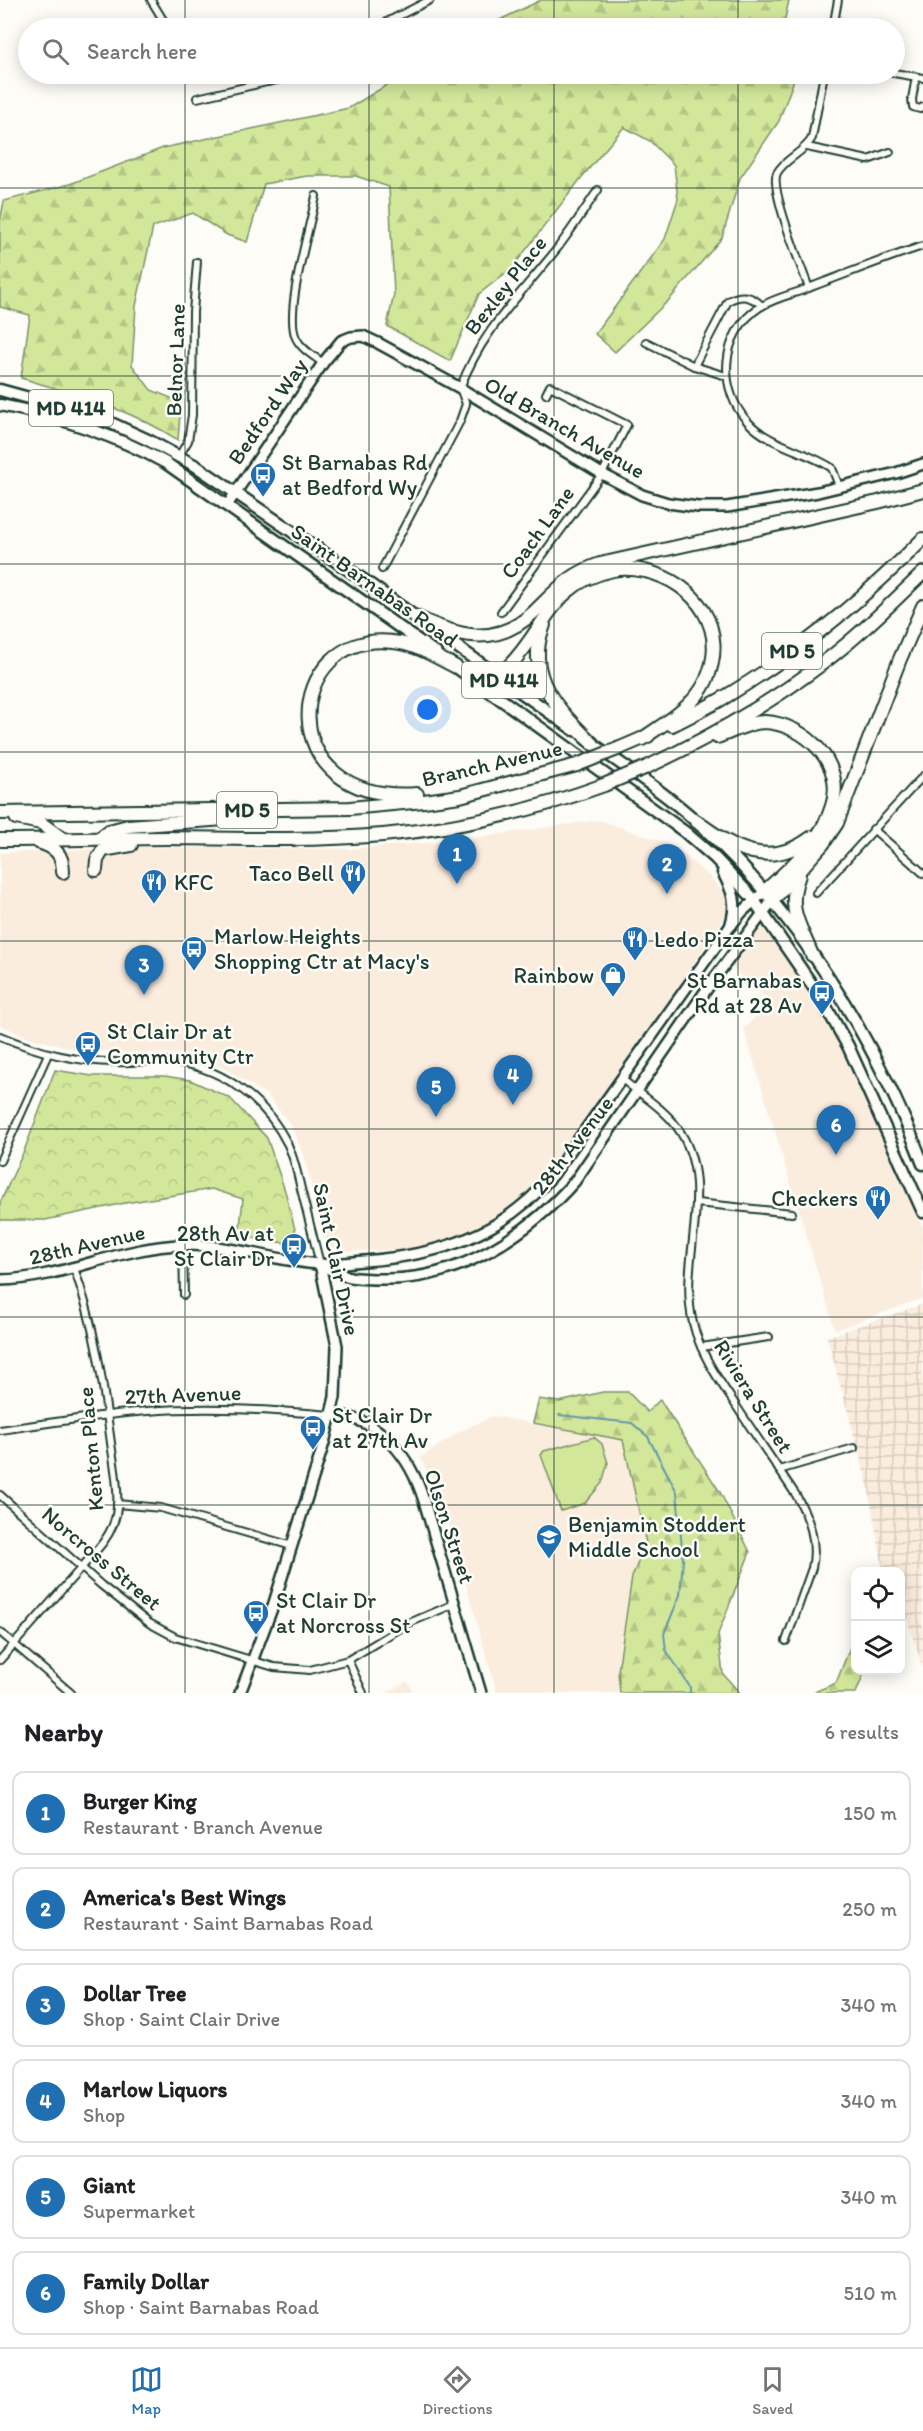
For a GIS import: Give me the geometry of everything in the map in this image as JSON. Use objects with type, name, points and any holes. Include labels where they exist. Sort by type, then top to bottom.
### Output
[{"type":"highway","points":[[414,616],[451,633],[484,637],[522,622],[564,581],[600,564],[878,502],[923,489]]},
{"type":"highway","name":"Branch Avenue","points":[[0,815],[299,810],[424,801],[460,796],[577,765],[642,739],[725,698],[763,673],[847,609],[923,538]]},
{"type":"highway","points":[[476,682],[497,675],[508,668],[554,605],[564,593],[579,582],[615,569],[635,569],[655,574],[673,581],[689,592],[701,606],[710,626],[713,643],[711,666],[705,683],[695,698],[642,739]]},
{"type":"highway","name":"MD 5","points":[[0,840],[343,837],[461,824],[560,801],[669,757],[753,710],[826,660],[855,637],[923,573]]},
{"type":"highway","points":[[554,605],[540,634],[538,654],[541,675],[554,704],[593,744]]},
{"type":"highway","points":[[769,896],[803,866],[837,823],[900,659],[923,606]]},
{"type":"highway","points":[[456,667],[412,645],[390,641],[363,644],[345,651],[324,670],[313,689],[308,711],[310,736],[315,748],[330,768],[346,780],[374,791],[407,795],[475,786],[493,787]]},
{"type":"highway","points":[[669,757],[763,722],[780,724],[795,730],[810,739],[823,752],[831,770],[835,788],[833,804],[825,826],[769,896]]},
{"type":"highway","points":[[99,838],[109,831],[128,826],[238,819],[299,810]]},
{"type":"highway","points":[[0,815],[41,823],[63,839]]},
{"type":"highway","points":[[696,821],[736,847],[759,855],[786,852],[810,839],[825,826]]},
{"type":"highway","points":[[96,870],[97,860],[103,850],[116,846],[204,838]]},
{"type":"highway","points":[[31,840],[50,846],[57,851],[61,857],[63,872]]},
{"type":"highway","points":[[803,866],[794,888],[792,903],[812,955]]},
{"type":"main road","name":"Saint Barnabas Road","points":[[0,390],[98,417],[179,456],[236,492],[623,763],[696,821],[769,896],[812,955],[872,1054],[910,1130],[923,1164]]},
{"type":"main road","name":"Saint Barnabas Road","points":[[0,405],[59,419],[127,444],[166,463],[228,504],[456,667],[685,832],[715,858],[754,900],[821,998],[848,1046],[892,1139],[923,1212]]},
{"type":"main road","points":[[715,858],[732,890],[735,901],[731,925]]},
{"type":"street","points":[[151,0],[162,18]]},
{"type":"street","points":[[395,18],[430,0]]},
{"type":"street","points":[[835,18],[838,0]]},
{"type":"street","points":[[919,78],[912,99],[913,106],[920,110],[923,107]]},
{"type":"street","points":[[197,98],[258,84]]},
{"type":"street","points":[[809,288],[784,217],[774,180],[784,164],[807,147],[816,126],[822,84]]},
{"type":"street","points":[[807,147],[868,160],[890,152]]},
{"type":"street","name":"Bexley Place","points":[[382,569],[460,421],[466,404],[460,388],[486,335],[558,248],[598,190]]},
{"type":"street","points":[[316,196],[300,267],[292,322],[296,338],[302,347],[323,363]]},
{"type":"street","points":[[839,486],[832,468],[778,442],[756,430],[747,422],[730,393],[726,376],[727,361],[735,335],[746,320],[762,306],[865,265],[923,246]]},
{"type":"street","name":"Belnor Lane","points":[[179,456],[188,441],[192,415],[193,312],[197,262]]},
{"type":"street","points":[[694,366],[728,301],[744,296],[753,298],[762,306]]},
{"type":"street","name":"Old Branch Avenue","points":[[341,340],[363,336],[460,388],[602,474],[642,495],[668,503],[698,507],[727,507],[818,492],[923,464]]},
{"type":"street","name":"Bedford Way","points":[[228,504],[341,340]]},
{"type":"street","points":[[646,342],[694,366],[726,376]]},
{"type":"street","name":"Coach Lane","points":[[501,612],[602,474],[627,425],[550,386],[546,394]]},
{"type":"street","points":[[816,893],[923,776]]},
{"type":"street","points":[[873,829],[923,873]]},
{"type":"street","name":"28th Avenue","points":[[0,1280],[32,1278],[131,1252],[183,1245],[320,1264],[425,1254],[458,1244],[496,1226],[537,1195],[731,925],[754,900],[769,896]]},
{"type":"street","name":"28th Avenue","points":[[320,1264],[342,1277],[382,1279],[423,1277],[465,1263],[498,1246],[533,1222],[575,1181],[711,982],[762,912],[769,896]]},
{"type":"street","name":"Saint Clair Drive","points":[[0,1036],[48,1054],[95,1061],[180,1063],[218,1075],[243,1090],[271,1117],[289,1146],[327,1296],[337,1346],[337,1374],[331,1415],[292,1546],[273,1606],[240,1693]]},
{"type":"street","points":[[0,1161],[48,1054]]},
{"type":"street","name":"Riviera Street","points":[[622,1079],[677,1128],[694,1166],[697,1203],[688,1281],[693,1323],[701,1347],[716,1376],[807,1515],[812,1532],[815,1556],[786,1641]]},
{"type":"street","points":[[697,1203],[792,1213]]},
{"type":"street","points":[[183,1245],[184,1295]]},
{"type":"street","name":"Kenton Place","points":[[0,1660],[83,1568],[107,1536],[115,1517],[117,1504],[107,1415],[93,1330],[75,1268]]},
{"type":"street","points":[[327,1296],[332,1285],[342,1277]]},
{"type":"street","points":[[701,1347],[769,1337]]},
{"type":"street","name":"27th Avenue","points":[[0,1430],[148,1411],[220,1409],[331,1415]]},
{"type":"street","name":"Olson Street","points":[[331,1415],[350,1417],[365,1423],[386,1438],[408,1462],[419,1482],[481,1693]]},
{"type":"street","points":[[779,1470],[854,1448]]},
{"type":"street","name":"Norcross Street","points":[[0,1495],[132,1611],[165,1632],[252,1661],[300,1670],[321,1668],[348,1660],[409,1623],[454,1604]]},
{"type":"street","points":[[117,1504],[161,1508],[292,1546]]},
{"type":"street","points":[[0,1632],[71,1693]]},
{"type":"street","points":[[348,1660],[363,1693]]},
{"type":"shaded area","points":[[599,820],[672,845],[709,876],[727,897],[729,911],[669,1000],[548,1170],[524,1196],[486,1223],[455,1238],[406,1250],[344,1251],[327,1245],[304,1156],[290,1124],[267,1095],[224,1068],[185,1054],[83,1051],[27,1037],[0,1025],[0,853],[134,847],[348,849],[453,841]]},
{"type":"shaded area","points":[[763,920],[836,1038],[903,1178],[923,1227],[923,1298],[835,1330],[744,1029],[769,1001],[729,965]]},
{"type":"shaded area","points":[[923,1304],[923,1669],[905,1617],[905,1567],[883,1567],[868,1486],[827,1337]]},
{"type":"shaded area","name":"Benjamin Stoddert Middle School","points":[[493,1416],[623,1440],[646,1543],[632,1577],[618,1671],[620,1693],[497,1693],[448,1522],[432,1479],[420,1458],[459,1432]]},
{"type":"shaded area","points":[[408,1681],[413,1693],[387,1693]]},
{"type":"green space","points":[[541,0],[789,0],[785,18],[504,18]]},
{"type":"green space","points":[[389,84],[792,84],[779,121],[740,178],[722,238],[670,299],[615,352],[595,334],[665,239],[678,199],[674,165],[650,141],[624,127],[512,268],[479,294],[450,361],[387,326],[394,294],[389,187],[356,176],[307,176],[264,184],[247,242],[227,235],[193,213],[153,227],[136,306],[132,365],[151,390],[181,402],[178,440],[122,411],[82,396],[21,378],[30,315],[0,307],[0,222],[4,201],[70,184],[163,148],[349,108]]},
{"type":"green space","points":[[55,1070],[92,1076],[164,1076],[190,1080],[230,1098],[267,1138],[285,1191],[299,1245],[239,1236],[243,1199],[212,1189],[125,1203],[45,1220],[0,1220],[0,1203],[24,1151]]},
{"type":"green space","points":[[603,1392],[628,1392],[647,1412],[660,1400],[720,1492],[750,1552],[718,1634],[723,1674],[740,1693],[620,1693],[618,1671],[632,1577],[646,1543],[623,1440],[533,1423],[539,1399],[559,1402]]},
{"type":"green space","points":[[594,1437],[602,1444],[608,1463],[602,1483],[585,1503],[561,1511],[541,1455],[544,1451]]},
{"type":"green space","points":[[851,1645],[851,1675],[863,1675],[856,1693],[812,1693],[836,1683]]},
{"type":"waterway","points":[[559,1415],[632,1423],[648,1437],[677,1492],[683,1560],[680,1595],[664,1634],[666,1650],[690,1687],[690,1693]]},
{"type":"place","name":"St Barnabas Rd at Bedford Wy","points":[[263,498]]},
{"type":"place","name":"Burger King","points":[[457,884]]},
{"type":"place","name":"America's Best Wings","points":[[667,894]]},
{"type":"place","name":"Taco Bell","points":[[353,896]]},
{"type":"place","name":"KFC","points":[[154,905]]},
{"type":"place","name":"Ledo Pizza","points":[[635,962]]},
{"type":"place","name":"Marlow Heights Shopping Ctr at Macy's","points":[[194,972]]},
{"type":"place","name":"Dollar Tree","points":[[144,995]]},
{"type":"place","name":"Rainbow","points":[[613,998]]},
{"type":"place","name":"St Barnabas Rd at 28 Av","points":[[822,1016]]},
{"type":"place","name":"St Clair Dr at Community Ctr","points":[[88,1067]]},
{"type":"place","name":"Marlow Liquors","points":[[513,1105]]},
{"type":"place","name":"Giant","points":[[436,1117]]},
{"type":"place","name":"Family Dollar","points":[[836,1155]]},
{"type":"place","name":"Checkers","points":[[878,1221]]},
{"type":"place","name":"28th Av at St Clair Dr","points":[[294,1269]]},
{"type":"place","name":"St Clair Dr at 27th Av","points":[[313,1451]]},
{"type":"place","name":"Benjamin Stoddert Middle School","points":[[549,1560]]},
{"type":"place","name":"St Clair Dr at Norcross St","points":[[256,1636]]}]
